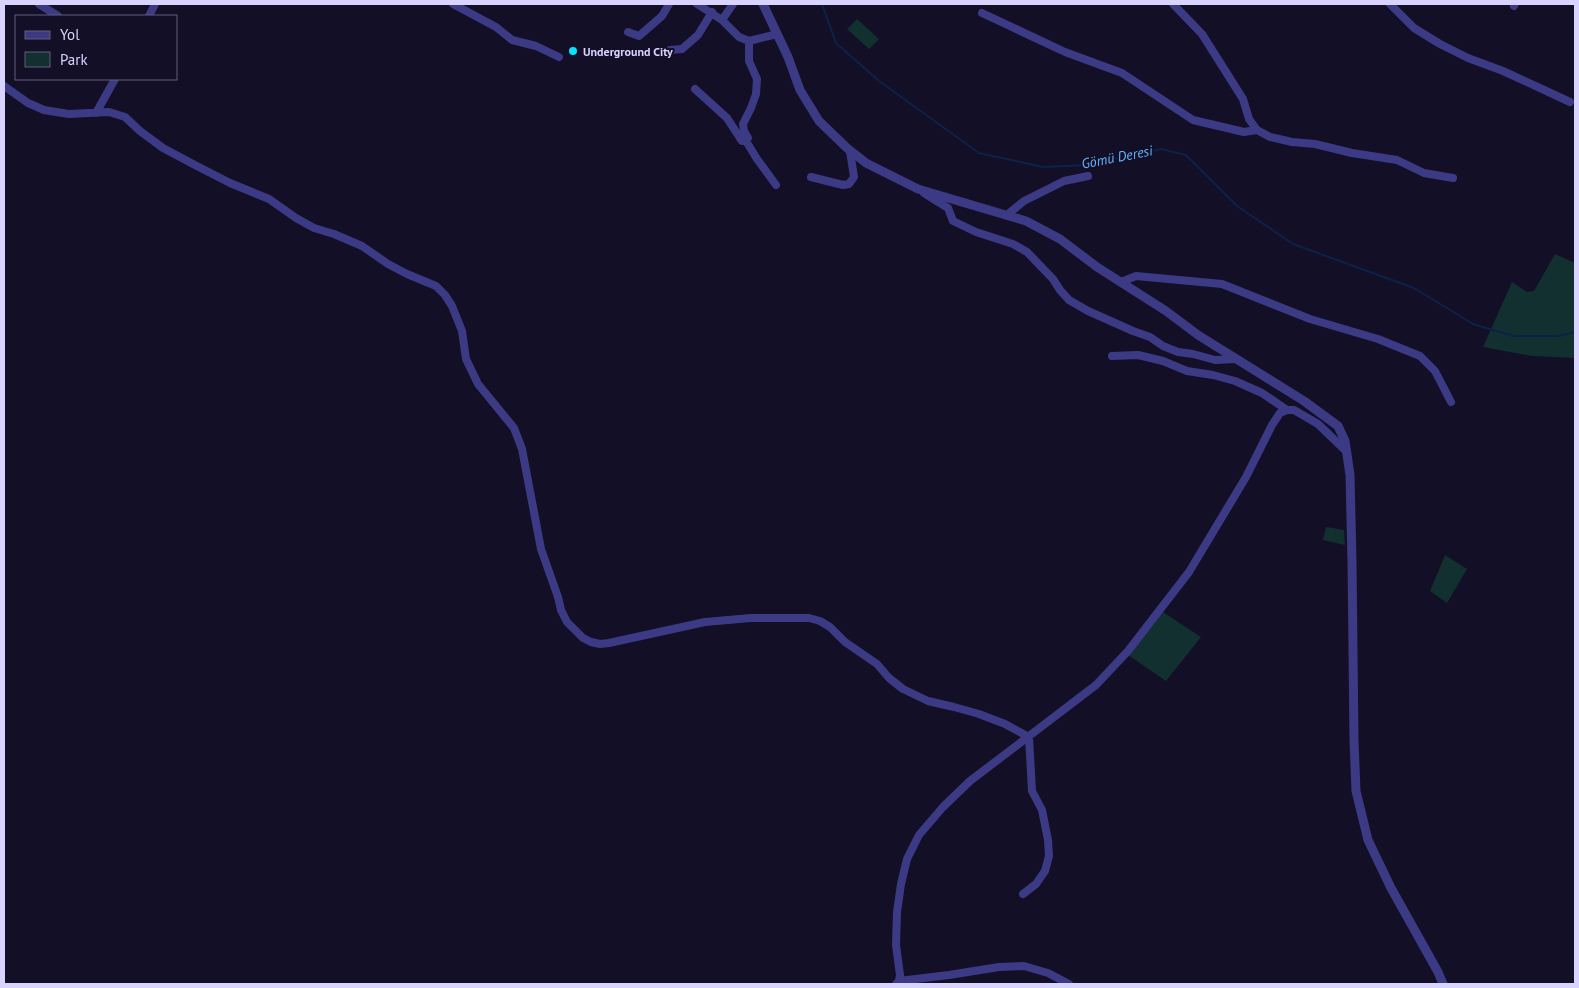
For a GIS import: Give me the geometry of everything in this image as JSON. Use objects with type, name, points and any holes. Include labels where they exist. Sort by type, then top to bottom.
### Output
[{"type":"street","points":[[39,4],[56,15]]},
{"type":"street","points":[[453,4],[496,26],[512,40],[536,46],[559,57]]},
{"type":"street","points":[[628,32],[639,36],[662,16],[669,4]]},
{"type":"street","points":[[697,4],[712,12],[739,37],[749,41],[777,34]]},
{"type":"street","points":[[722,20],[733,4]]},
{"type":"street","points":[[763,4],[788,57],[800,90],[819,121],[850,151],[866,163],[918,189],[948,208],[953,221],[976,232],[1013,244],[1027,252],[1053,278],[1069,300],[1088,311],[1133,331],[1150,336],[1163,346],[1178,352],[1194,354],[1214,360],[1236,359]]},
{"type":"street","points":[[1173,4],[1202,34],[1243,99],[1249,119],[1257,130],[1270,137],[1292,142],[1315,144],[1352,153],[1397,160],[1424,173],[1454,178]]},
{"type":"street","points":[[1390,4],[1414,28],[1440,44],[1570,102]]},
{"type":"street","points":[[670,50],[682,49],[698,36],[712,12]]},
{"type":"street","points":[[982,13],[1065,52],[1122,73],[1193,120],[1244,132],[1257,130]]},
{"type":"street","points":[[749,41],[749,61],[757,79],[756,94],[752,108],[743,124],[748,138],[746,141],[776,185]]},
{"type":"street","points":[[96,113],[114,80]]},
{"type":"street","points":[[4,86],[28,103],[44,110],[69,114],[109,112],[125,117],[163,148],[192,164],[230,184],[269,198],[296,218],[314,228],[362,246],[388,264],[436,286],[452,306],[462,331],[466,359],[478,384],[514,428],[522,449],[540,549],[561,610],[567,622],[583,638],[600,644],[705,622],[751,618],[809,618],[820,621],[830,627],[845,642],[877,664],[889,678],[903,689],[928,701],[980,714],[1005,724],[1029,737]]},
{"type":"street","points":[[694,89],[727,118],[741,140],[746,141]]},
{"type":"street","points":[[811,177],[843,185],[849,184],[854,177],[850,151]]},
{"type":"street","points":[[1008,214],[1024,201],[1064,181],[1088,176]]},
{"type":"street","points":[[918,189],[1008,214],[1060,238],[1097,267],[1236,359],[1304,400],[1338,426],[1345,441],[1350,475],[1356,792],[1368,840],[1391,888],[1443,984]]},
{"type":"street","points":[[1121,282],[1136,276],[1222,284],[1310,319],[1378,339],[1420,356],[1435,371],[1451,402]]},
{"type":"street","points":[[1112,356],[1138,355],[1163,361],[1187,371],[1214,374],[1262,393],[1287,410]]},
{"type":"street","points":[[1069,984],[1048,972],[1024,966],[999,967],[898,983],[900,975],[896,945],[897,912],[907,859],[919,835],[943,807],[970,781],[1096,685],[1128,651],[1189,572],[1246,477],[1280,413],[1294,410],[1318,424],[1346,451]]},
{"type":"street","points":[[1023,894],[1036,884],[1044,871],[1049,856],[1042,810],[1032,790],[1029,737]]},
{"type":"green space","points":[[857,19],[879,39],[869,49],[847,29]]},
{"type":"green space","points":[[1555,254],[1575,263],[1575,358],[1532,356],[1483,347],[1512,282],[1527,292],[1534,291]]},
{"type":"green space","points":[[1326,527],[1344,530],[1345,545],[1323,540]]},
{"type":"green space","points":[[1445,555],[1467,569],[1447,603],[1430,591]]},
{"type":"green space","points":[[1163,612],[1201,637],[1166,681],[1128,655]]},
{"type":"waterway","name":"Gömü Deresi","points":[[822,4],[836,43],[879,81],[979,153],[1043,167],[1087,165],[1161,149],[1186,155],[1237,206],[1293,244],[1414,288],[1473,324],[1513,336],[1559,336],[1575,332]]},
{"type":"place","name":"Underground City","points":[[573,51]]}]
